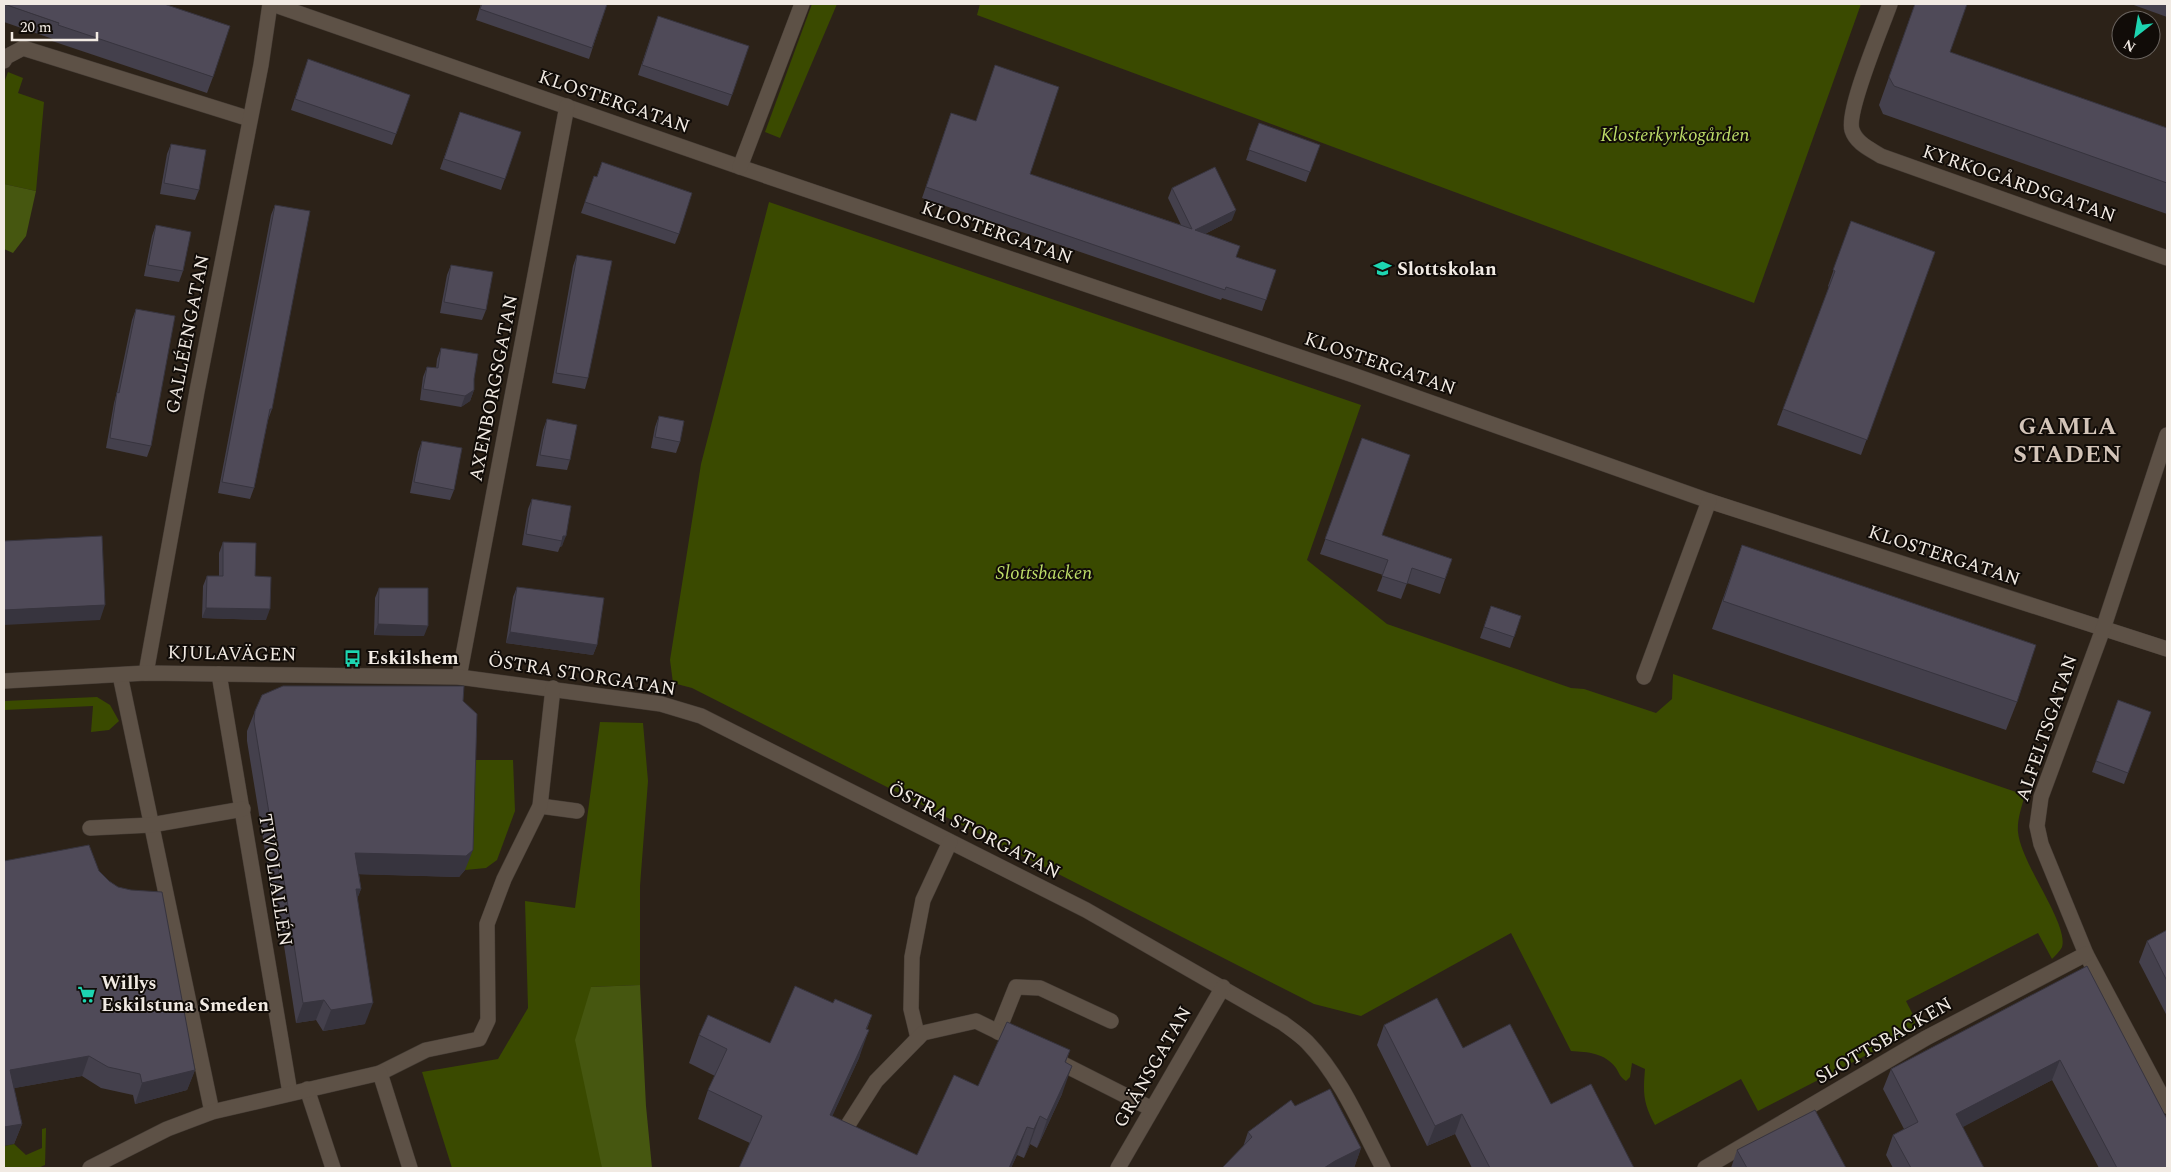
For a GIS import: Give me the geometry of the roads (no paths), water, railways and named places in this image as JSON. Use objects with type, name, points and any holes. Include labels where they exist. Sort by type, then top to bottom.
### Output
[{"type":"street","name":"KLOSTERGATAN","points":[[271,4],[740,167],[1344,372],[1709,501],[2167,649]]},
{"type":"street","name":"GALLÉENGATAN","points":[[146,673],[197,391],[271,4]]},
{"type":"street","points":[[740,167],[802,4]]},
{"type":"street","name":"KYRKOGÅRDSGATAN","points":[[1890,4],[1854,103],[1852,130],[1860,142],[1880,156],[2167,258]]},
{"type":"street","points":[[4,61],[6,57],[24,48],[250,119]]},
{"type":"street","name":"AXENBORGSGATAN","points":[[459,677],[567,106]]},
{"type":"street","name":"ALFELTSGATAN","points":[[2167,435],[2103,629],[2040,797],[2037,826],[2041,844],[2086,954],[2167,1106]]},
{"type":"street","points":[[1644,676],[1709,501]]},
{"type":"street","name":"KJULAVÄGEN","points":[[4,682],[146,673],[459,677]]},
{"type":"street","points":[[120,674],[212,1112]]},
{"type":"street","name":"TIVOLIALLÉN","points":[[219,674],[290,1094]]},
{"type":"street","name":"ÖSTRA STORGATAN","points":[[459,677],[553,688],[661,704],[700,716],[1086,910],[1283,1023],[1307,1042],[1324,1062],[1344,1093],[1383,1168]]},
{"type":"street","points":[[90,1168],[166,1129],[212,1112],[380,1073],[426,1050],[479,1039],[488,1020],[487,924],[504,879],[540,806],[553,688]]},
{"type":"street","points":[[540,806],[577,811]]},
{"type":"street","points":[[90,828],[151,825],[243,809]]},
{"type":"street","points":[[918,1038],[911,1010],[912,957],[922,900],[950,842]]},
{"type":"street","name":"SLOTTSBACKEN","points":[[1705,1168],[1926,1038],[2086,954]]},
{"type":"street","points":[[998,1032],[1016,987],[1040,988],[1111,1021]]},
{"type":"street","name":"GRÄNSGATAN","points":[[1118,1168],[1222,987]]},
{"type":"street","points":[[846,1128],[876,1081],[924,1033],[976,1021],[1152,1109]]},
{"type":"street","points":[[380,1073],[410,1168]]},
{"type":"street","points":[[307,1089],[334,1168]]},
{"type":"place","name":"Slottskolan","points":[[1383,269]]},
{"type":"place","name":"Eskilshem","points":[[353,658]]},
{"type":"place","name":"Willys Eskilstuna Smeden","points":[[87,994]]},
{"type":"district","name":"GAMLA STADEN","points":[[2068,441]]},
{"type":"park label","name":"Klosterkyrkogården","points":[[1675,135]]},
{"type":"park label","name":"Slottsbacken","points":[[1044,573]]}]
